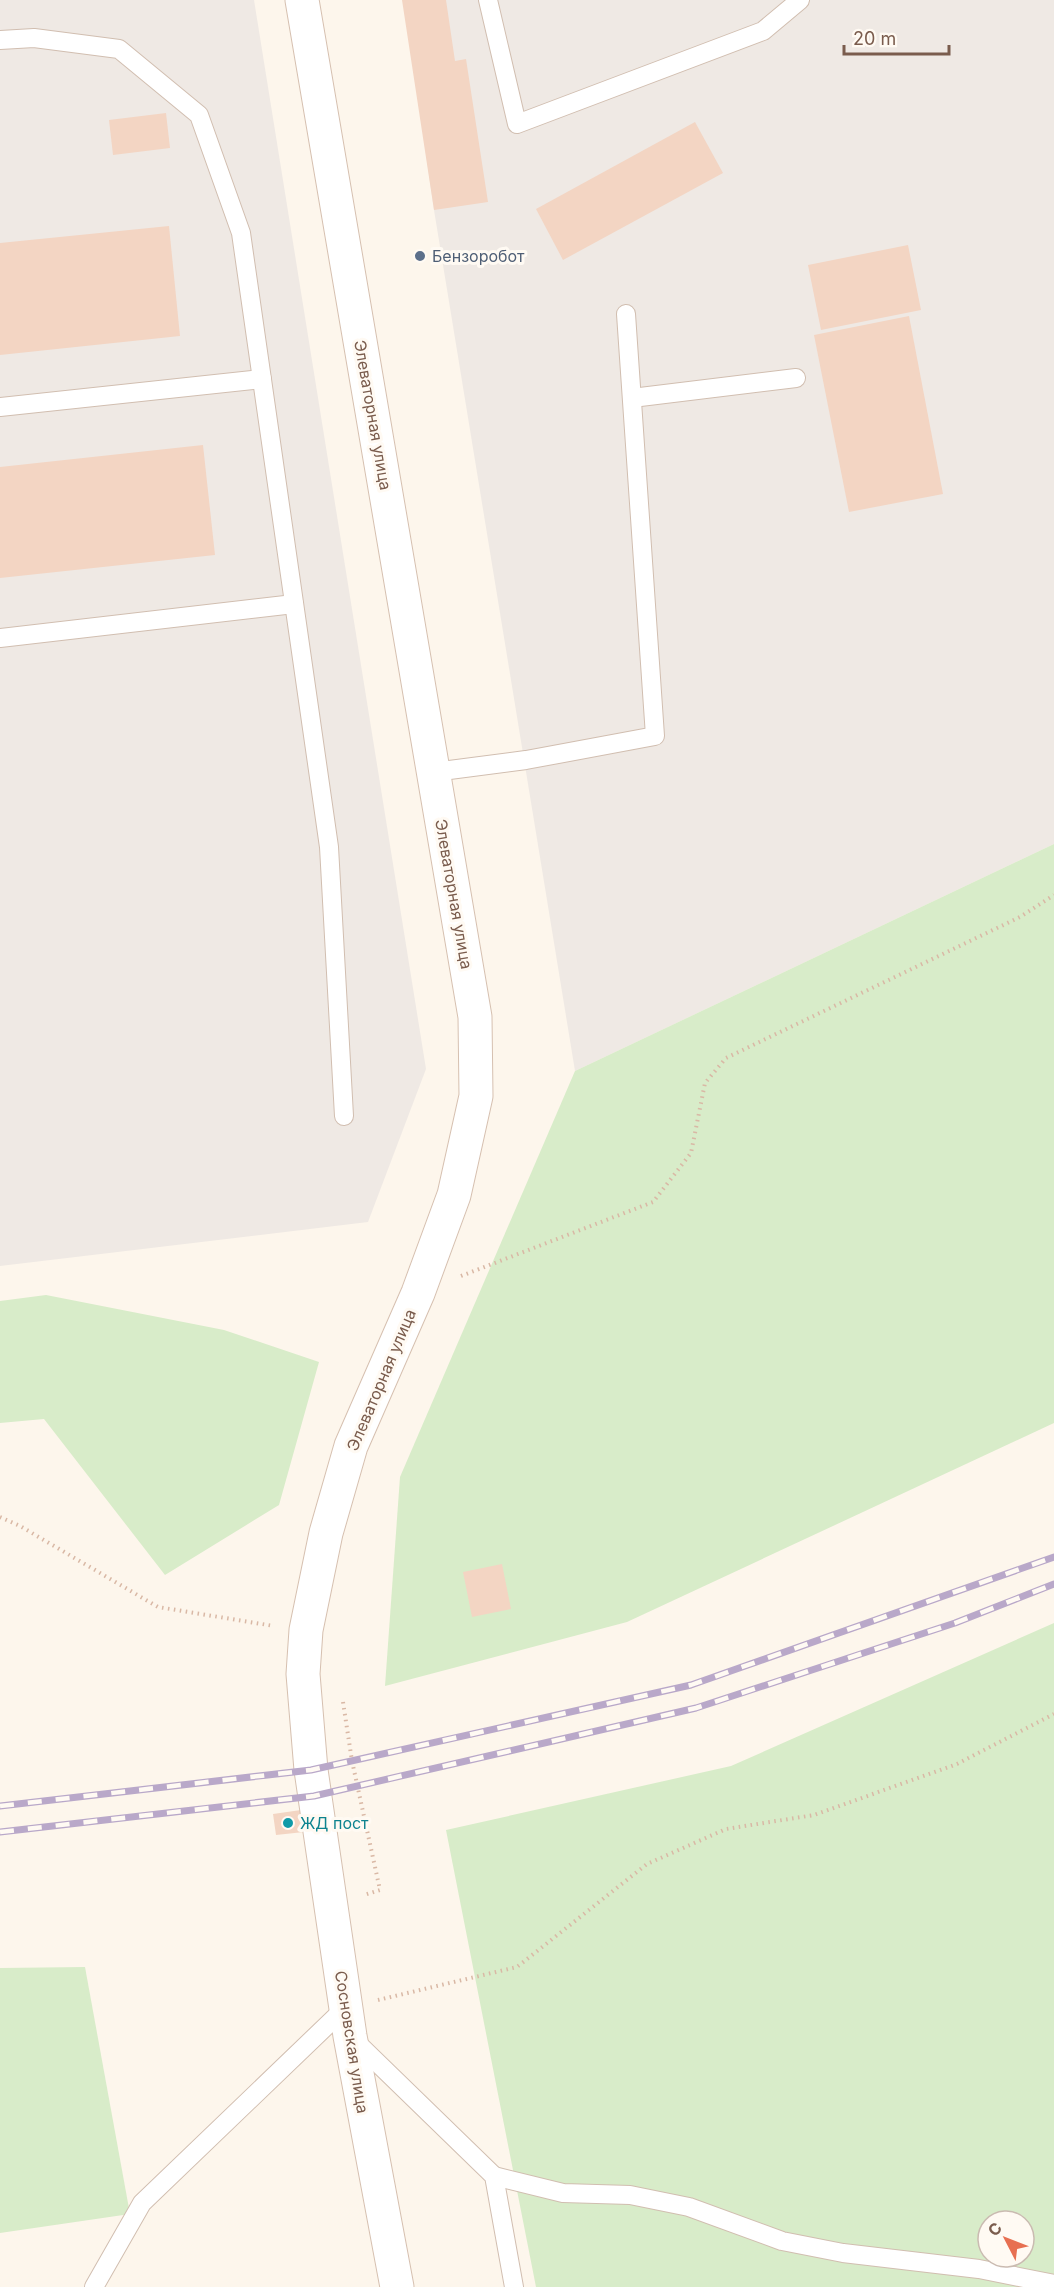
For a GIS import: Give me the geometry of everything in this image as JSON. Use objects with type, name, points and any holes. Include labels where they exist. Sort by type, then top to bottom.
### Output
[{"type":"main road","name":"Элеваторная улица","points":[[302,0],[475,1017],[476,1096],[454,1195],[418,1293],[351,1446],[326,1533],[306,1630],[303,1674],[313,1783]]},
{"type":"main road","name":"Сосновская улица","points":[[313,1783],[347,2022],[397,2287]]},
{"type":"lane","points":[[489,0],[517,124],[763,31],[800,0]]},
{"type":"lane","points":[[0,40],[34,38],[119,49],[199,116],[241,233],[329,847],[344,1116]]},
{"type":"lane","points":[[434,772],[526,760],[655,736],[626,314]]},
{"type":"lane","points":[[632,398],[796,378]]},
{"type":"lane","points":[[0,407],[262,379]]},
{"type":"lane","points":[[0,638],[294,604]]},
{"type":"lane","points":[[94,2287],[142,2203],[347,2022],[494,2176],[562,2193],[630,2196],[689,2207],[782,2241],[843,2253],[979,2269],[1054,2284]]},
{"type":"lane","points":[[494,2176],[514,2287]]},
{"type":"path","points":[[418,1293],[653,1202],[691,1153],[705,1083],[726,1059],[1020,917],[1054,895]]},
{"type":"path","points":[[0,1517],[20,1526],[158,1607],[236,1621],[306,1630]]},
{"type":"path","points":[[332,1907],[380,1890],[352,1761],[341,1692]]},
{"type":"path","points":[[347,2022],[517,1966],[647,1864],[726,1829],[814,1815],[957,1764],[1054,1714]]},
{"type":"shaded area","points":[[0,0],[254,0],[426,1069],[368,1222],[0,1266]]},
{"type":"shaded area","points":[[404,0],[1054,0],[1054,844],[575,1071],[434,210]]},
{"type":"green space","points":[[1054,844],[1054,1423],[627,1622],[385,1686],[400,1477],[575,1071]]},
{"type":"green space","points":[[46,1295],[224,1330],[319,1362],[279,1505],[165,1575],[44,1419],[0,1423],[0,1301]]},
{"type":"green space","points":[[1054,1623],[1054,2287],[536,2287],[446,1830],[731,1766]]},
{"type":"green space","points":[[85,1967],[130,2214],[0,2233],[0,1968]]},
{"type":"building","points":[[402,0],[446,0],[455,61],[466,59],[488,202],[434,210]]},
{"type":"building","points":[[166,113],[170,148],[113,155],[109,120]]},
{"type":"building","points":[[695,122],[723,173],[563,260],[536,209]]},
{"type":"building","points":[[169,226],[180,336],[0,355],[0,243]]},
{"type":"building","points":[[908,245],[921,310],[821,330],[808,265]]},
{"type":"building","points":[[909,316],[943,494],[849,512],[814,335]]},
{"type":"building","points":[[203,445],[215,555],[0,578],[0,467]]},
{"type":"building","points":[[502,1564],[511,1609],[472,1617],[463,1572]]},
{"type":"building","name":"ЖД пост","points":[[301,1810],[304,1832],[276,1835],[273,1814]]},
{"type":"railway","points":[[0,1806],[311,1770],[691,1685],[1054,1557]]},
{"type":"railway","points":[[0,1832],[314,1796],[696,1708],[955,1623],[1054,1584]]},
{"type":"place","name":"Бензоробот","points":[[420,256]]},
{"type":"place","name":"ЖД пост","points":[[288,1823]]}]
